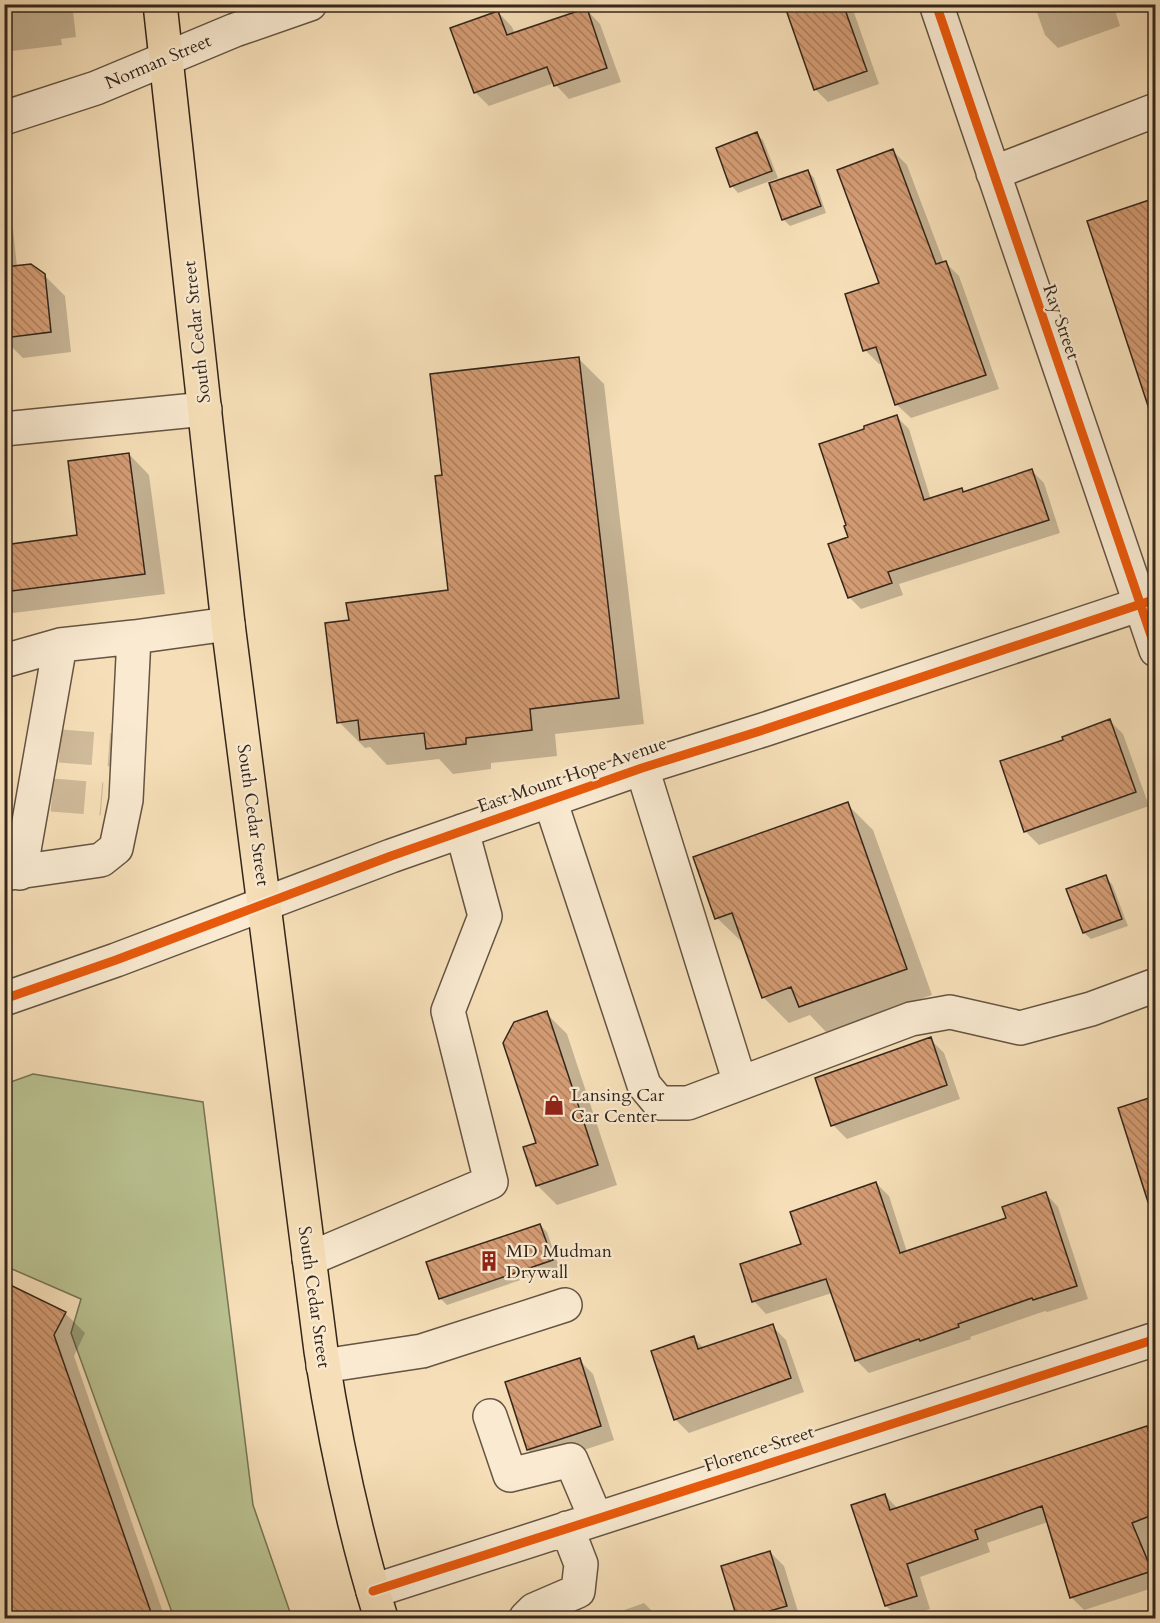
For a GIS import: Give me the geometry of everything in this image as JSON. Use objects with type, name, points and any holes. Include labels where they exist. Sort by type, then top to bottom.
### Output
[{"type":"main road","name":"South Cedar Street","points":[[160,4],[228,624],[323,1366],[353,1517],[377,1605]]},
{"type":"street","name":"Norman Street","points":[[4,118],[96,88],[235,30],[310,4]]},
{"type":"street","name":"Ray Street","points":[[936,4],[993,173],[1147,601],[1155,650]]},
{"type":"street","points":[[993,173],[1155,110]]},
{"type":"street","points":[[4,429],[205,409]]},
{"type":"street","name":"East Mount Hope Avenue","points":[[4,999],[550,800],[1147,601]]},
{"type":"street","points":[[4,661],[60,645],[228,624]]},
{"type":"street","points":[[12,874],[101,860],[116,848],[114,799],[134,637]]},
{"type":"street","points":[[12,874],[43,795],[52,745],[60,645]]},
{"type":"street","points":[[642,768],[740,1083]]},
{"type":"street","points":[[550,800],[644,1085],[658,1103],[688,1103],[911,1019],[950,1012],[1020,1028],[1091,1009],[1155,985]]},
{"type":"street","points":[[309,1259],[491,1182],[448,1011],[485,916],[462,831]]},
{"type":"street","points":[[323,1366],[422,1351],[565,1305]]},
{"type":"street","name":"Florence Street","points":[[377,1605],[581,1523],[1155,1339]]},
{"type":"street","points":[[490,1416],[510,1475],[571,1460],[581,1523],[581,1564],[578,1591],[534,1610],[526,1618]]},
{"type":"green space","points":[[33,1074],[203,1102],[253,1505],[292,1618],[174,1618],[71,1333],[81,1299],[5,1266],[5,1084]]},
{"type":"building","points":[[784,4],[843,4],[867,71],[814,90]]},
{"type":"building","points":[[587,8],[607,68],[554,86],[547,67],[474,93],[450,28],[498,11],[507,35]]},
{"type":"building","points":[[757,132],[772,171],[730,187],[716,148]]},
{"type":"building","points":[[893,149],[936,264],[946,261],[986,375],[895,405],[876,347],[863,351],[845,294],[879,283],[837,170]]},
{"type":"building","points":[[808,170],[821,206],[782,220],[769,183]]},
{"type":"building","points":[[1155,198],[1155,408],[1149,409],[1087,221]]},
{"type":"building","points":[[31,264],[45,274],[51,332],[4,338],[4,267]]},
{"type":"building","points":[[579,357],[619,698],[530,709],[532,730],[466,738],[466,744],[426,749],[424,733],[360,740],[358,720],[337,723],[325,623],[349,620],[346,603],[448,590],[435,476],[442,475],[430,374]]},
{"type":"building","points":[[897,415],[924,500],[962,488],[963,492],[1032,469],[1049,520],[888,572],[892,583],[848,598],[828,544],[848,537],[844,526],[846,525],[819,444]]},
{"type":"building","points":[[129,453],[145,574],[4,592],[4,545],[77,535],[68,461]]},
{"type":"building","points":[[1110,719],[1136,792],[1024,832],[1000,761],[1063,740],[1062,737]]},
{"type":"building","points":[[848,802],[907,969],[799,1007],[791,987],[762,998],[732,913],[715,919],[693,857]]},
{"type":"building","points":[[1106,875],[1122,919],[1083,933],[1066,889]]},
{"type":"building","points":[[547,1011],[598,1165],[536,1186],[523,1147],[536,1143],[503,1043],[514,1022]]},
{"type":"building","points":[[931,1037],[947,1085],[831,1126],[815,1078]]},
{"type":"building","points":[[1155,1096],[1155,1200],[1148,1202],[1118,1108]]},
{"type":"building","points":[[876,1182],[900,1253],[1006,1218],[1002,1207],[1046,1192],[1077,1286],[1033,1300],[1032,1298],[958,1324],[959,1327],[920,1341],[919,1339],[855,1361],[826,1279],[752,1302],[740,1264],[801,1244],[790,1212]]},
{"type":"building","name":"MD Mudman Drywall","points":[[540,1224],[553,1260],[439,1299],[426,1262]]},
{"type":"building","points":[[4,1282],[66,1312],[54,1335],[153,1618],[14,1618],[4,1591]]},
{"type":"building","points":[[773,1324],[791,1378],[674,1420],[651,1351],[694,1336],[698,1349]]},
{"type":"building","points":[[580,1358],[601,1426],[527,1450],[505,1382]]},
{"type":"building","points":[[1147,1426],[1155,1450],[1155,1514],[1132,1523],[1152,1571],[1070,1598],[1042,1506],[975,1530],[978,1539],[907,1564],[917,1596],[885,1606],[851,1505],[885,1494],[890,1510]]},
{"type":"building","points":[[770,1551],[787,1606],[746,1618],[737,1618],[721,1566]]},
{"type":"tunnel","points":[[60,746],[112,750]]},
{"type":"tunnel","points":[[52,795],[102,799]]},
{"type":"cycle path","points":[[936,4],[1156,650]]},
{"type":"cycle path","points":[[4,999],[116,960],[391,856],[642,768],[1156,599]]},
{"type":"cycle path","points":[[373,1591],[1156,1339]]},
{"type":"place","name":"Lansing Car Car Center","points":[[554,1105]]},
{"type":"place","name":"MD Mudman Drywall","points":[[489,1261]]}]
